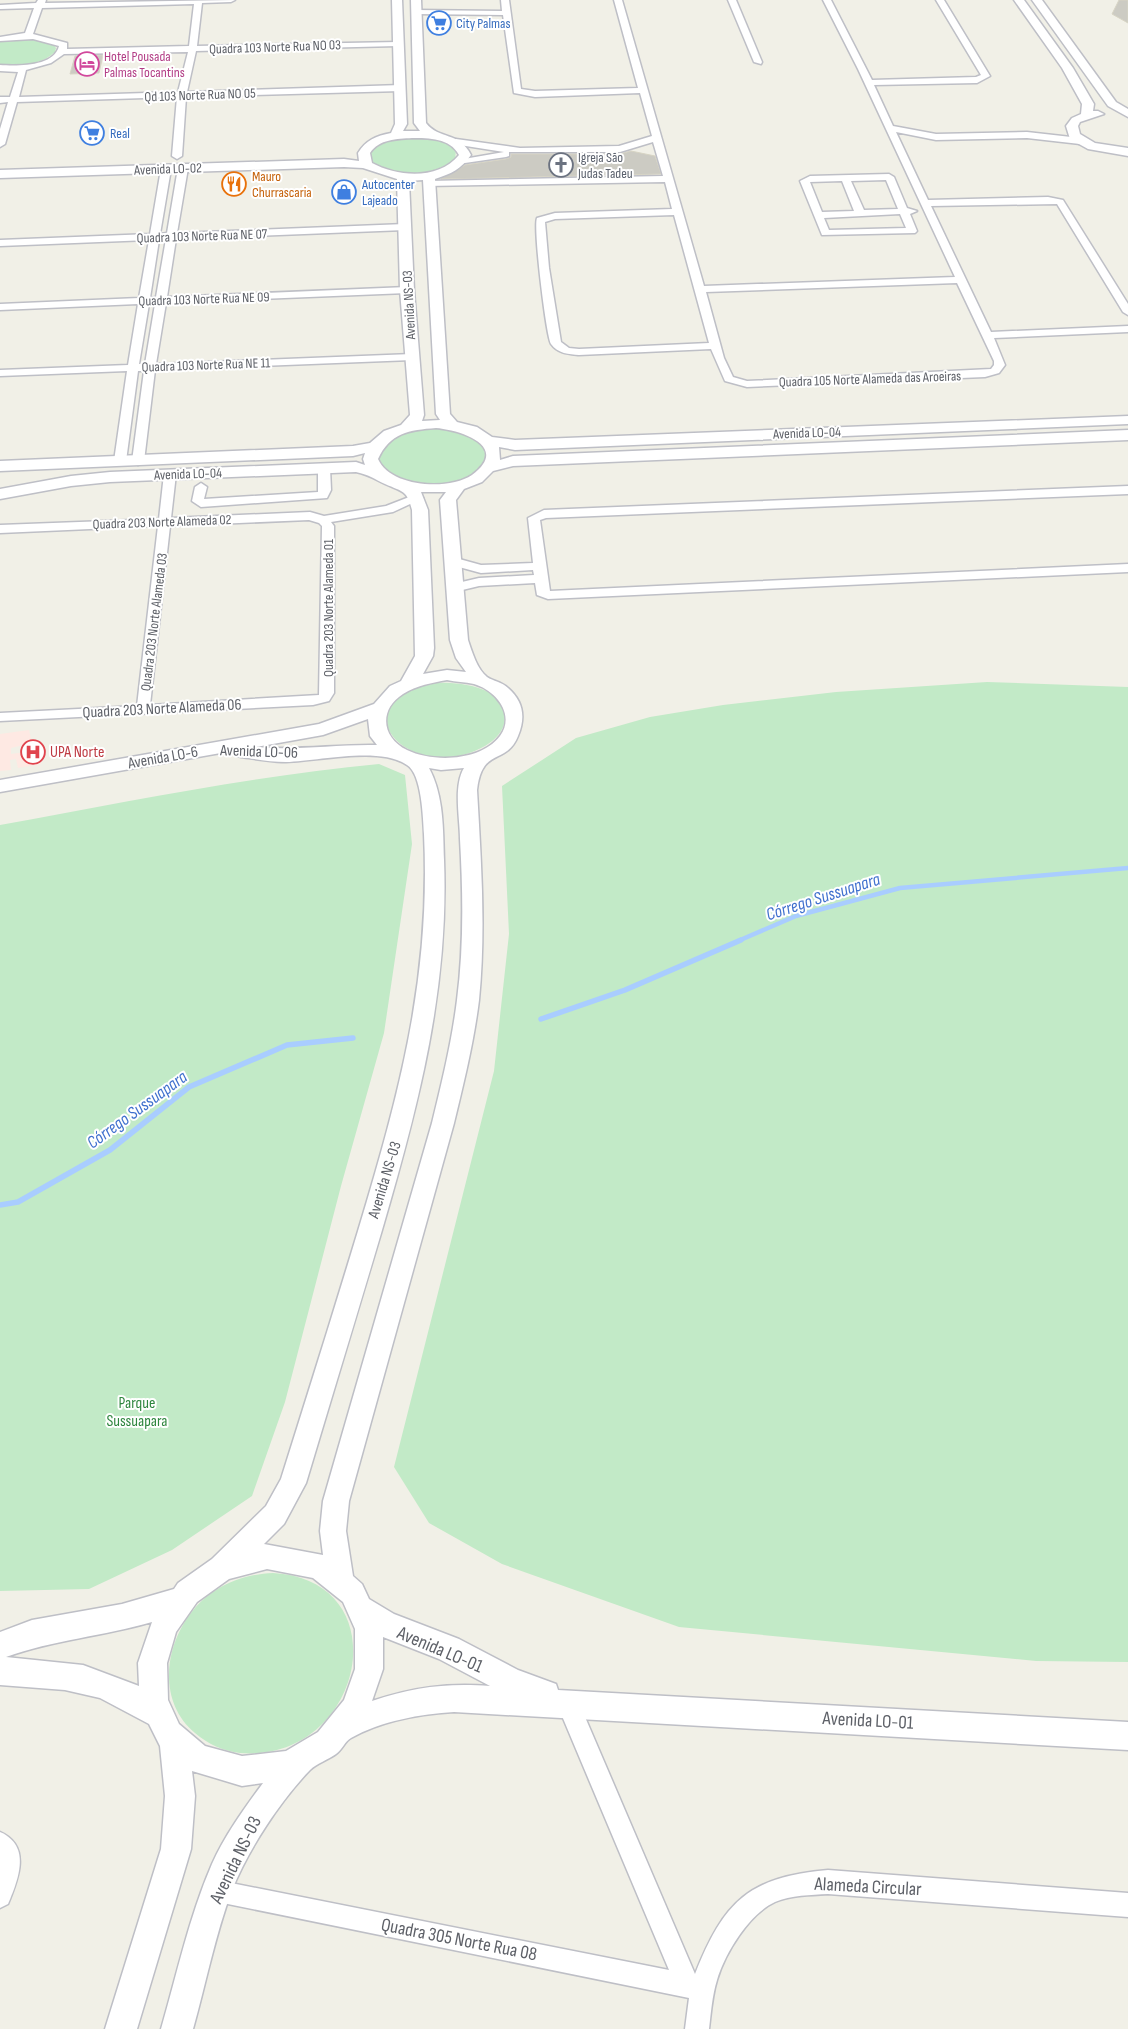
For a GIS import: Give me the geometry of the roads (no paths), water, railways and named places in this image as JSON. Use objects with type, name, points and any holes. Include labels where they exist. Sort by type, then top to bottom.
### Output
[{"type":"street","points":[[0,7],[41,3],[231,0]]},
{"type":"street","points":[[396,136],[401,124],[397,0]]},
{"type":"street","points":[[416,0],[420,123],[429,134]]},
{"type":"street","points":[[505,0],[518,91],[535,94],[644,90]]},
{"type":"street","name":"Quadra 105 Norte Alameda das Aroeiras","points":[[618,0],[656,138],[652,155],[668,179],[715,346],[727,377],[734,382],[747,384],[990,374],[996,372],[1000,365],[987,336],[927,206],[827,0]]},
{"type":"street","points":[[732,0],[758,62]]},
{"type":"street","points":[[868,83],[977,80],[986,76],[940,0]]},
{"type":"street","points":[[1019,0],[1067,68],[1088,104],[1086,116]]},
{"type":"street","points":[[1037,0],[1112,104],[1128,114]]},
{"type":"street","points":[[177,156],[182,96],[193,46],[198,1]]},
{"type":"street","points":[[29,35],[30,26],[41,3]]},
{"type":"street","points":[[416,12],[507,13]]},
{"type":"street","points":[[10,36],[18,27]]},
{"type":"street","points":[[0,39],[10,36],[29,35],[54,40],[63,48],[46,62],[21,68],[0,68]]},
{"type":"street","name":"Quadra 103 Norte Rua NO 03","points":[[63,48],[398,40]]},
{"type":"street","points":[[0,144],[22,72],[21,68]]},
{"type":"street","name":"Qd 103 Norte Rua NO 05","points":[[0,100],[401,88]]},
{"type":"street","points":[[1080,141],[1074,136],[1072,126],[1076,120],[1086,116],[1106,113],[1128,114]]},
{"type":"street","points":[[1027,135],[1072,126]]},
{"type":"street","points":[[889,128],[936,137],[1027,135],[1080,141],[1108,150],[1128,152]]},
{"type":"street","points":[[366,165],[363,156],[365,149],[381,139],[396,136],[429,134],[456,142],[520,151]]},
{"type":"street","points":[[898,147],[936,137]]},
{"type":"street","points":[[461,162],[520,151],[620,148],[656,138]]},
{"type":"street","points":[[456,142],[463,148],[465,155],[461,162]]},
{"type":"street","points":[[620,148],[652,155]]},
{"type":"street","name":"Avenida LO-02","points":[[0,162],[365,149]]},
{"type":"street","points":[[1108,150],[1128,163]]},
{"type":"street","name":"Avenida LO-02","points":[[0,174],[344,163],[366,165],[382,174],[429,180],[461,162]]},
{"type":"street","points":[[138,460],[150,367],[183,168]]},
{"type":"street","points":[[120,461],[133,368],[166,169]]},
{"type":"street","name":"Avenida NS-03","points":[[403,177],[407,288],[417,415],[414,422],[406,428]]},
{"type":"street","points":[[889,177],[902,208],[912,228],[910,232],[828,234],[823,230],[805,181],[889,177]]},
{"type":"street","points":[[845,178],[860,213]]},
{"type":"street","points":[[429,180],[668,179]]},
{"type":"street","name":"Avenida NS-03","points":[[429,180],[443,414],[452,426]]},
{"type":"street","points":[[817,215],[860,213],[927,206],[1048,200],[1060,202],[1128,312]]},
{"type":"street","points":[[677,212],[556,216],[540,220],[544,268],[556,343],[566,351],[578,352],[715,346]]},
{"type":"street","name":"Quadra 103 Norte Rua NE 07","points":[[0,243],[405,227]]},
{"type":"street","points":[[699,289],[961,280]]},
{"type":"street","name":"Quadra 103 Norte Rua NE 09","points":[[0,307],[161,297],[407,288]]},
{"type":"street","name":"Quadra 103 Norte Rua NE 09","points":[[0,300],[146,298]]},
{"type":"street","points":[[987,336],[1128,329]]},
{"type":"street","name":"Quadra 103 Norte Rua NE 11","points":[[0,373],[412,357]]},
{"type":"street","name":"Avenida LO-04","points":[[487,442],[515,445],[1128,420]]},
{"type":"street","points":[[428,425],[452,426],[474,432],[487,442],[493,455],[489,467],[476,478],[459,485],[413,492],[388,481],[376,472],[371,459],[376,446],[387,436],[406,428],[428,425]]},
{"type":"street","name":"Avenida LO-04","points":[[489,467],[513,460],[1128,435]]},
{"type":"street","name":"Avenida LO-04","points":[[0,466],[353,451],[376,446]]},
{"type":"street","name":"Avenida LO-04","points":[[0,494],[88,479],[170,474],[356,467],[376,472]]},
{"type":"street","points":[[201,487],[198,500],[201,503],[319,496],[323,495],[325,490],[324,468]]},
{"type":"street","name":"Quadra 203 Norte Alameda 03","points":[[143,710],[170,474]]},
{"type":"street","points":[[459,485],[448,500],[454,588],[462,652],[480,680]]},
{"type":"street","points":[[1128,490],[544,514],[534,518],[542,592],[548,596],[1128,568]]},
{"type":"street","points":[[323,520],[394,508],[413,492]]},
{"type":"street","points":[[409,683],[424,656],[425,648],[420,510],[413,492]]},
{"type":"street","name":"Quadra 203 Norte Alameda 02","points":[[0,529],[310,516],[323,520]]},
{"type":"street","name":"Quadra 203 Norte Alameda 01","points":[[323,520],[328,526],[327,693],[324,698]]},
{"type":"street","points":[[452,561],[481,569],[540,573]]},
{"type":"street","points":[[454,588],[479,582],[540,573]]},
{"type":"street","points":[[379,708],[390,695],[409,683],[443,676],[480,680],[495,687],[508,697],[513,705],[516,718],[514,730],[505,742],[479,758],[446,764],[405,756]]},
{"type":"street","name":"Quadra 203 Norte Alameda 06","points":[[0,717],[313,701],[324,698]]},
{"type":"street","name":"Avenida NS-03","points":[[222,1568],[275,1515],[293,1482],[408,1098],[425,1025],[435,919],[436,876],[431,800],[426,779],[405,756],[386,745],[377,732],[375,720],[379,708]]},
{"type":"street","name":"Avenida LO-06","points":[[208,750],[323,729],[379,708]]},
{"type":"street","name":"Avenida LO-06","points":[[208,750],[285,756],[343,750],[405,756]]},
{"type":"street","name":"Avenida LO-6","points":[[0,786],[208,750]]},
{"type":"street","points":[[340,1580],[333,1531],[336,1502],[444,1124],[463,1032],[470,975],[472,926],[468,790],[470,774],[479,758]]},
{"type":"street","name":"Avenida NS-03","points":[[120,2029],[176,1849],[180,1796],[166,1726],[151,1686],[152,1659],[162,1627],[179,1601],[199,1582],[222,1568],[251,1558],[281,1556],[314,1564],[340,1580],[354,1595],[362,1610],[371,1636],[370,1668],[360,1700],[344,1726],[320,1747],[300,1760],[266,1770],[228,1769],[200,1759],[166,1726]]},
{"type":"street","points":[[0,1646],[32,1634],[122,1617],[179,1601]]},
{"type":"street","name":"Avenida LO-01","points":[[362,1610],[391,1628],[448,1648],[509,1682],[537,1692],[608,1705]]},
{"type":"street","points":[[0,1671],[63,1675],[88,1679],[120,1690],[166,1726]]},
{"type":"street","name":"Avenida LO-01","points":[[344,1726],[395,1706],[431,1698],[477,1698],[1128,1736]]},
{"type":"street","points":[[568,1704],[696,1987]]},
{"type":"street","name":"Avenida NS-03","points":[[177,2029],[216,1892],[253,1820],[300,1760]]},
{"type":"street","points":[[0,1896],[9,1870],[4,1849]]},
{"type":"street","name":"Alameda Circular","points":[[697,2029],[696,1987],[746,1910],[764,1894],[795,1885],[828,1882],[1128,1905]]},
{"type":"street","name":"Quadra 305 Norte Rua 08","points":[[216,1892],[696,1987]]},
{"type":"waterway","name":"Córrego Sussuapara","points":[[738,941],[796,916],[900,888],[1128,868]]},
{"type":"waterway","name":"Córrego Sussuapara","points":[[541,1019],[625,990],[741,940]]},
{"type":"waterway","name":"Córrego Sussuapara","points":[[0,1205],[18,1202],[110,1150],[189,1087],[287,1045],[353,1038]]},
{"type":"place","name":"City Palmas","points":[[439,23]]},
{"type":"place","name":"Hotel Pousada Palmas Tocantins","points":[[87,64]]},
{"type":"place","name":"Real","points":[[92,133]]},
{"type":"place","name":"Igreja São Judas Tadeu","points":[[561,165]]},
{"type":"place","name":"Mauro Churrascaria","points":[[234,184]]},
{"type":"place","name":"Autocenter Lajeado","points":[[344,192]]},
{"type":"place","name":"UPA Norte","points":[[33,752]]},
{"type":"park label","name":"Parque Sussuapara","points":[[137,1412]]}]
